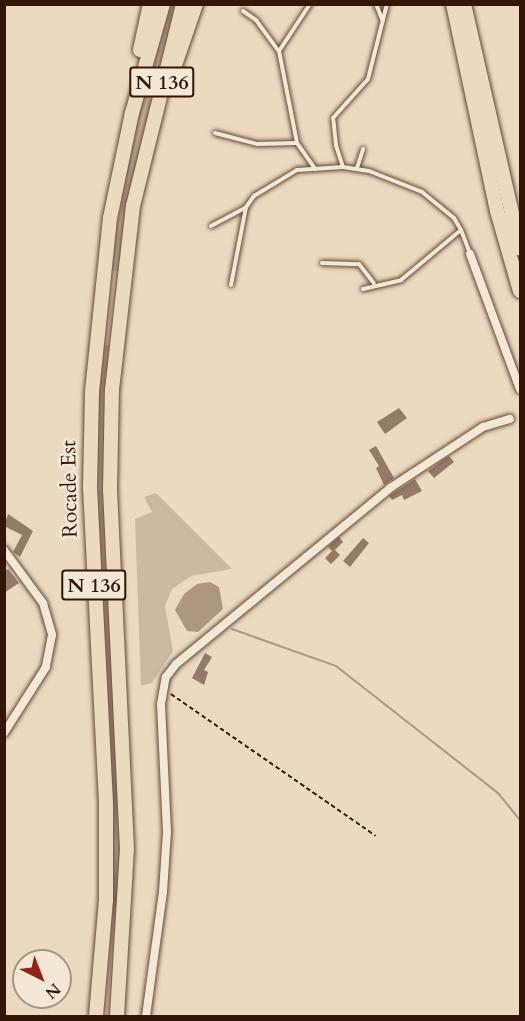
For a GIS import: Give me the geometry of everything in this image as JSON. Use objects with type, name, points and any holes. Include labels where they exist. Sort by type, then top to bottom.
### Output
[{"type":"highway","points":[[122,156],[126,111],[150,4]]},
{"type":"highway","name":"Rocade Est","points":[[96,1017],[105,900],[106,814],[90,439],[102,278],[122,156],[163,4]]},
{"type":"highway","name":"N 136","points":[[142,160],[183,4]]},
{"type":"highway","points":[[142,160],[196,4]]},
{"type":"highway","points":[[453,4],[497,211],[520,291]]},
{"type":"highway","points":[[464,4],[520,249]]},
{"type":"highway","name":"Rocade Est","points":[[117,1017],[127,850],[110,490],[111,422],[122,284],[142,160]]},
{"type":"street","points":[[470,254],[520,389]]},
{"type":"street","points":[[146,1017],[167,832],[163,690],[176,663],[346,522],[442,452],[483,427],[510,419]]},
{"type":"street","points":[[4,550],[43,603],[52,644],[42,676],[4,733]]},
{"type":"lane","points":[[279,51],[310,4]]},
{"type":"lane","points":[[375,4],[383,21]]},
{"type":"lane","points":[[343,167],[333,118],[364,87],[387,4]]},
{"type":"lane","points":[[243,11],[256,20],[279,51],[297,143],[315,169]]},
{"type":"lane","points":[[215,134],[257,144],[297,143]]},
{"type":"lane","points":[[357,168],[363,149]]},
{"type":"lane","points":[[231,285],[246,207],[254,196],[275,181],[297,170],[357,168],[422,192],[454,218],[470,254]]},
{"type":"lane","points":[[211,226],[246,207]]},
{"type":"lane","points":[[363,288],[374,283],[388,284],[401,280],[461,230]]},
{"type":"lane","points":[[322,263],[359,264],[374,283]]},
{"type":"path","points":[[163,690],[376,836]]},
{"type":"shaded area","points":[[168,5],[178,5],[142,137],[118,271],[109,270],[133,135]]},
{"type":"shaded area","points":[[101,344],[110,346],[104,494],[121,849],[120,906],[111,907],[96,447]]},
{"type":"shaded area","points":[[156,493],[232,569],[191,576],[172,589],[165,606],[173,651],[152,683],[141,686],[135,519],[152,512],[144,497]]},
{"type":"shaded area","points":[[210,582],[219,587],[223,609],[198,632],[187,631],[175,610],[184,594],[197,584]]},
{"type":"building","points":[[399,408],[407,418],[385,434],[377,422]]},
{"type":"building","points":[[376,446],[394,478],[384,485],[376,468],[379,466],[369,450]]},
{"type":"building","points":[[449,456],[454,462],[434,478],[428,471]]},
{"type":"building","points":[[415,479],[422,491],[404,500],[402,495],[392,500],[389,496]]},
{"type":"building","points":[[8,514],[33,531],[20,557],[13,552],[22,535],[4,526]]},
{"type":"building","points":[[339,537],[343,542],[335,550],[340,555],[331,564],[325,558],[332,551],[328,547]]},
{"type":"building","points":[[363,538],[369,543],[350,567],[343,561]]},
{"type":"building","points":[[8,569],[19,583],[4,593],[4,572]]},
{"type":"building","points":[[205,653],[212,657],[204,670],[208,672],[204,685],[192,678]]},
{"type":"waterway","points":[[232,629],[336,666],[498,793],[520,820]]}]
